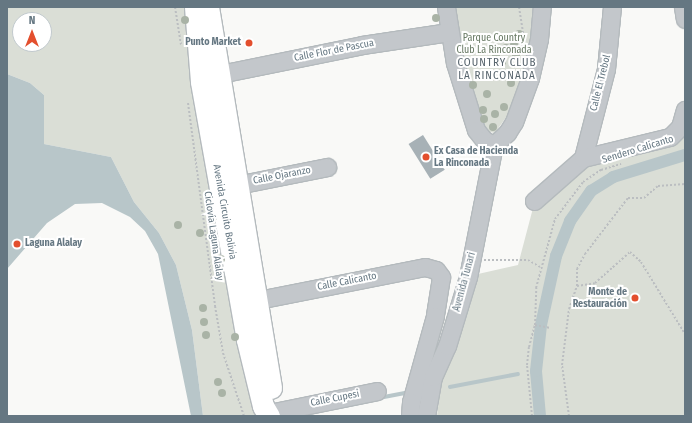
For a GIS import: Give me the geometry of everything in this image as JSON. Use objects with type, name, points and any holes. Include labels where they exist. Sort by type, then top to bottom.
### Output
[{"type":"main road","name":"Avenida Circuito Bolivia","points":[[195,7],[201,82],[237,287],[263,406],[269,414],[274,404],[258,300],[237,185],[208,7]]},
{"type":"street","points":[[446,7],[455,63],[476,130],[484,140],[494,145],[507,133],[514,122],[530,78],[539,39],[542,7]]},
{"type":"street","name":"Calle El Trebol","points":[[583,158],[606,69],[612,7]]},
{"type":"street","points":[[683,7],[685,19]]},
{"type":"street","name":"Calle Flor de Pascua","points":[[220,74],[362,45],[449,32]]},
{"type":"street","points":[[534,201],[583,158],[670,137],[680,127],[685,110]]},
{"type":"street","name":"Avenida Tunari","points":[[426,416],[433,377],[447,346],[471,263],[494,145]]},
{"type":"street","name":"Calle Ojaranzo","points":[[237,185],[328,167]]},
{"type":"street","name":"Calle Calicanto","points":[[258,300],[425,267],[436,270],[441,277],[435,316],[411,402],[410,416]]},
{"type":"street","name":"Calle Cupesi","points":[[269,414],[377,391]]},
{"type":"path","points":[[174,7],[182,52]]},
{"type":"path","name":"Ciclovía Laguna Alalay","points":[[187,98],[215,306],[223,353],[244,416]]},
{"type":"path","name":"Sendero Calicanto","points":[[532,416],[527,365],[535,325],[536,288],[555,219],[583,182],[601,170],[622,164]]},
{"type":"path","points":[[569,416],[562,365],[569,309],[577,286],[577,269],[585,254],[628,198],[644,198],[658,186],[685,184]]},
{"type":"path","points":[[577,286],[595,282],[630,252],[641,262],[685,334]]},
{"type":"path","points":[[471,263],[485,260],[528,260],[541,267]]},
{"type":"path","points":[[535,325],[551,328]]},
{"type":"green space","points":[[7,7],[188,7],[259,416],[203,416],[192,330],[176,265],[159,233],[134,202],[111,157],[44,144],[44,95],[30,83],[7,74]]},
{"type":"green space","name":"Parque Country Club La Rinconada","points":[[453,7],[534,7],[527,70],[511,110],[495,133],[484,131],[458,53]]},
{"type":"green space","points":[[685,127],[685,416],[437,416],[441,382],[478,274],[518,265],[533,208],[576,168]]},
{"type":"shaded area","name":"Laguna Alalay","points":[[7,74],[30,83],[44,95],[44,144],[111,157],[134,202],[159,233],[176,265],[192,330],[203,416],[191,416],[158,254],[145,231],[130,217],[102,203],[75,204],[47,223],[7,269]]},
{"type":"building","name":"Ex Casa de Hacienda La Rinconada","points":[[423,135],[445,170],[430,179],[409,144]]},
{"type":"waterway","points":[[540,416],[536,371],[541,325],[556,256],[570,221],[591,191],[613,177],[685,155]]},
{"type":"waterway","points":[[450,387],[518,374]]},
{"type":"waterway","points":[[379,398],[405,393]]},
{"type":"place","name":"Punto Market","points":[[249,43]]},
{"type":"place","name":"Ex Casa de Hacienda La Rinconada","points":[[426,157]]},
{"type":"place","name":"Laguna Alalay","points":[[17,244]]},
{"type":"place","name":"Monte de Restauración","points":[[635,298]]},
{"type":"district","name":"COUNTRY CLUB LA RINCONADA","points":[[497,70]]}]
